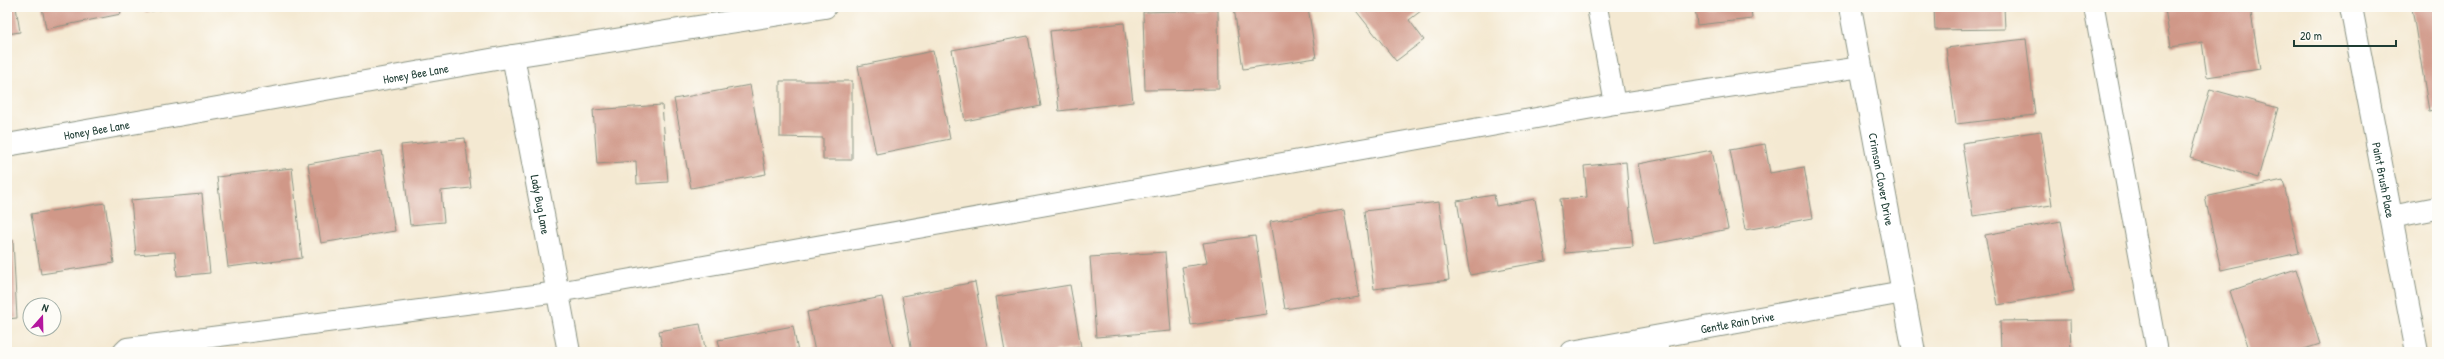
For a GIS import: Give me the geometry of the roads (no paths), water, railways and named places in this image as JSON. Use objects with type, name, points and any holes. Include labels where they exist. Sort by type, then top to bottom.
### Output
[{"type":"street","name":"Honey Bee Lane","points":[[7,146],[513,56],[825,7]]},
{"type":"street","name":"Crimson Clover Drive","points":[[1850,7],[1914,352]]},
{"type":"street","name":"Paint Brush Place","points":[[2351,7],[2417,352]]},
{"type":"street","name":"Lady Bug Lane","points":[[513,56],[569,352]]},
{"type":"street","points":[[2391,217],[2437,208]]},
{"type":"street","name":"Gentle Rain Drive","points":[[1572,352],[1658,344],[1903,292]]},
{"type":"lane","points":[[1597,7],[1615,104]]},
{"type":"lane","points":[[2094,7],[2157,352]]},
{"type":"lane","points":[[123,352],[127,348],[558,292],[1615,104],[1861,67]]}]
